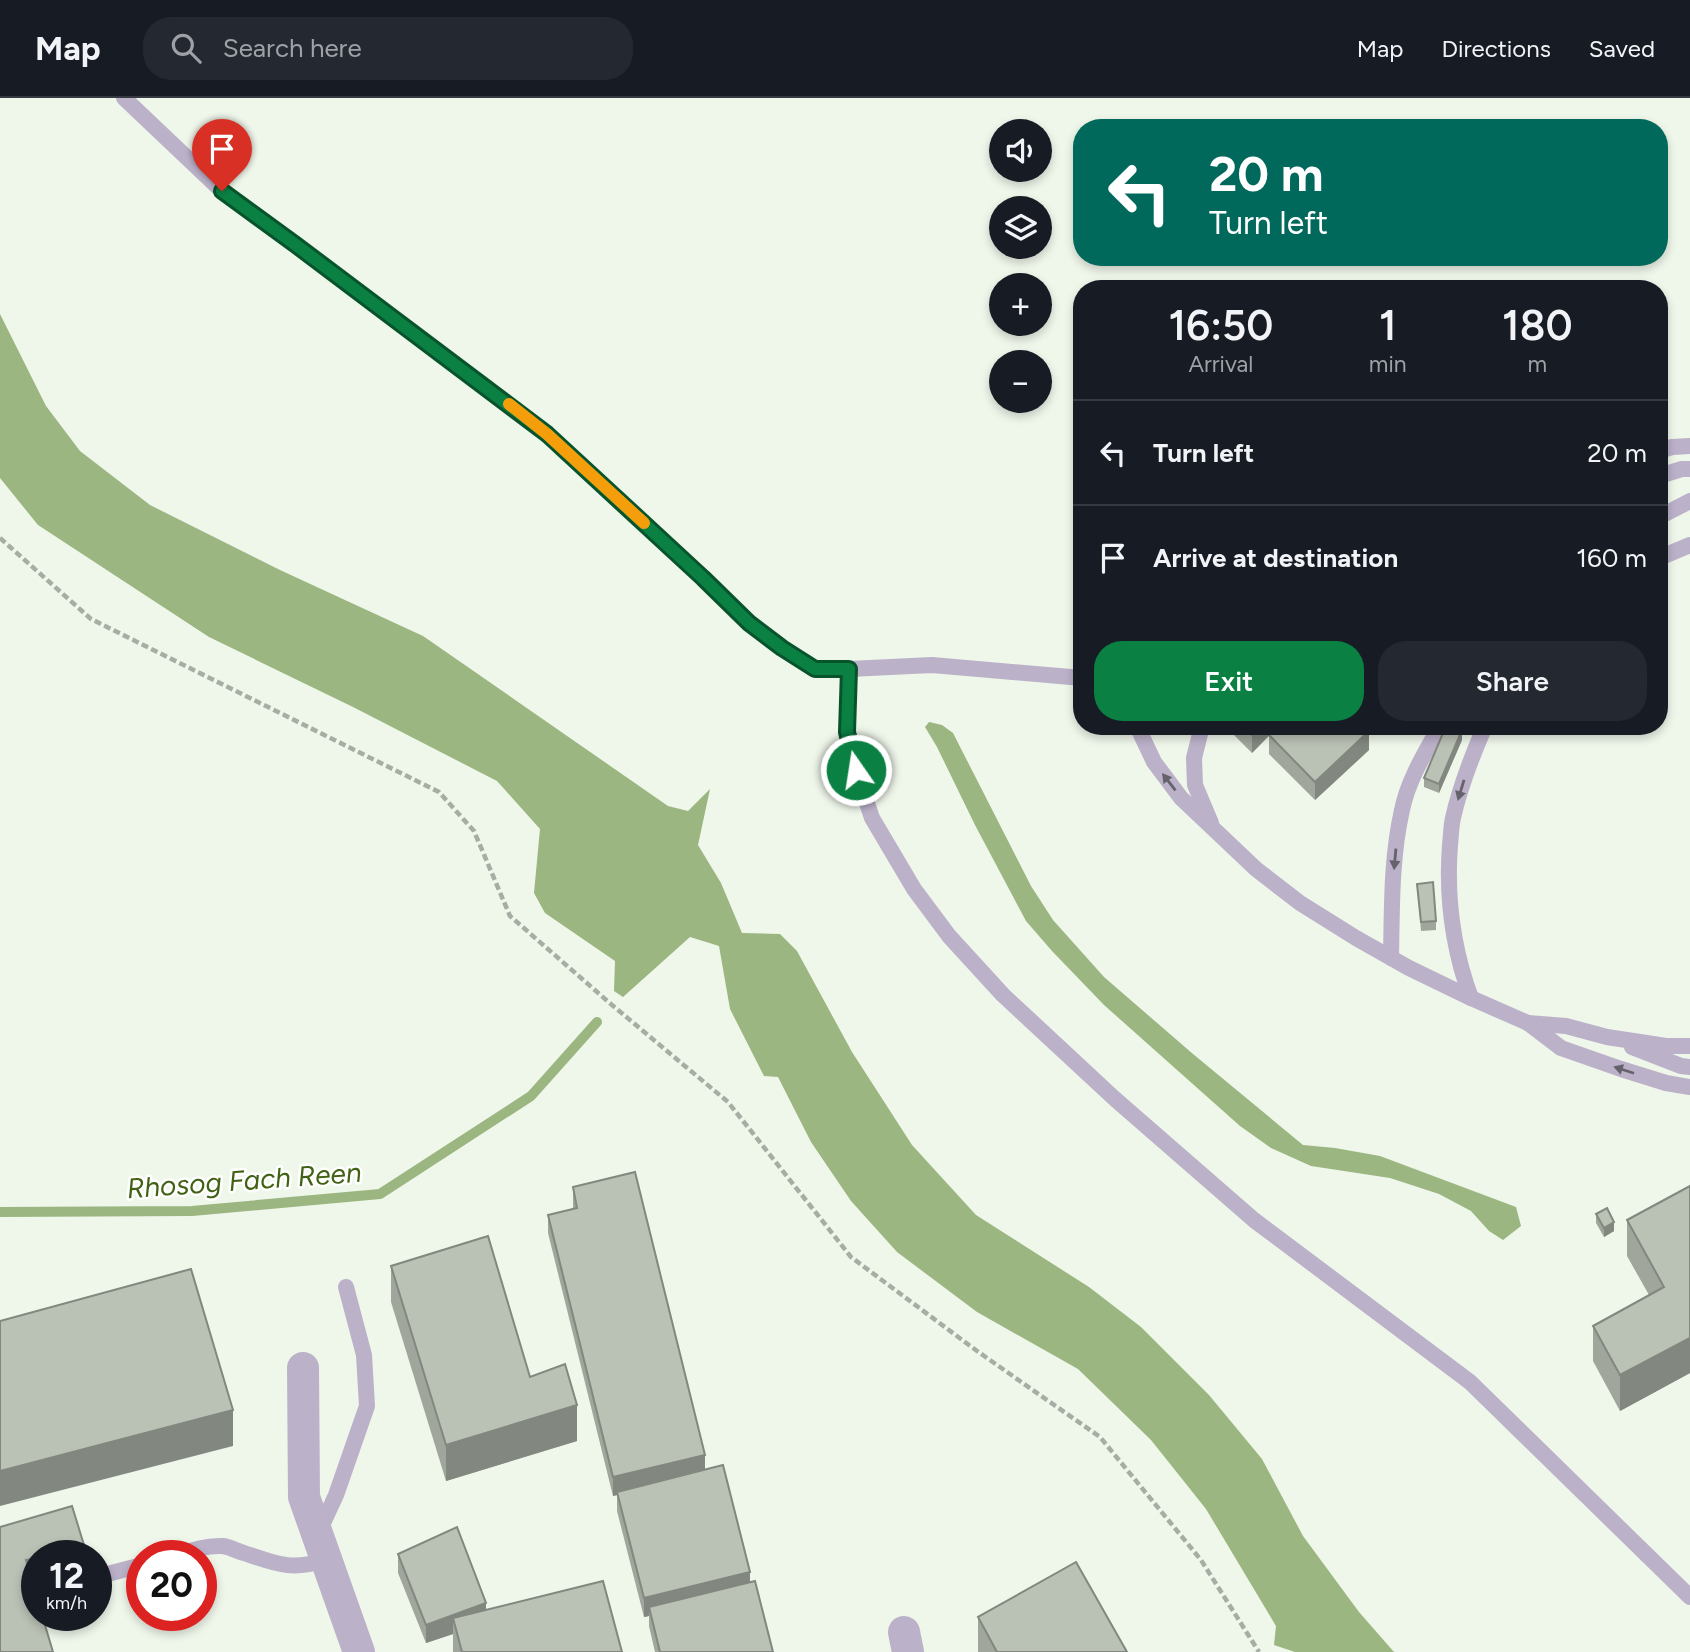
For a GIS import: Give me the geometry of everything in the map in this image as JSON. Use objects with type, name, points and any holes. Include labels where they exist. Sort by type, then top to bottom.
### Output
[{"type":"street","points":[[303,1368],[304,1497],[359,1652]]},
{"type":"lane","points":[[124,98],[222,191],[547,434],[749,623],[815,669],[932,665],[1073,677]]},
{"type":"lane","points":[[1668,448],[1690,446]]},
{"type":"lane","points":[[1668,473],[1690,469]]},
{"type":"lane","points":[[1668,512],[1690,501]]},
{"type":"lane","points":[[1668,554],[1690,545]]},
{"type":"lane","points":[[849,669],[847,732],[872,818],[914,889],[949,936],[1003,995],[1115,1099],[1254,1220],[1470,1382],[1690,1597]]},
{"type":"lane","points":[[1141,735],[1154,762],[1181,798],[1256,869],[1300,903],[1356,939],[1471,998],[1528,1023],[1560,1048],[1655,1080],[1690,1087]]},
{"type":"lane","points":[[1200,735],[1194,758],[1195,785],[1213,828]]},
{"type":"lane","points":[[1391,958],[1392,898],[1402,810],[1412,780],[1435,735]]},
{"type":"lane","points":[[1471,998],[1455,945],[1449,903],[1449,863],[1452,821],[1461,785],[1481,735]]},
{"type":"lane","points":[[1528,1023],[1566,1026],[1607,1037],[1666,1046],[1690,1046]]},
{"type":"lane","points":[[1607,1037],[1681,1066],[1690,1067]]},
{"type":"lane","points":[[217,1547],[225,1546],[292,1566],[307,1566],[321,1548],[367,1406],[364,1355],[346,1287]]},
{"type":"path","points":[[0,538],[92,619],[439,792],[474,831],[510,916],[728,1102],[851,1257],[977,1351],[1100,1437],[1201,1560],[1259,1652]]},
{"type":"shaded area","points":[[0,314],[46,406],[80,451],[150,505],[280,570],[423,636],[668,806],[688,811],[710,789],[698,845],[721,883],[742,933],[780,934],[797,951],[852,1052],[912,1145],[976,1215],[1089,1287],[1141,1327],[1209,1395],[1262,1459],[1303,1536],[1359,1612],[1394,1652],[1295,1652],[1274,1645],[1276,1626],[1206,1509],[1151,1440],[1078,1369],[977,1312],[897,1252],[851,1201],[811,1142],[778,1077],[764,1076],[730,1009],[719,946],[690,937],[623,997],[614,991],[615,961],[545,913],[534,893],[540,829],[497,781],[209,637],[38,525],[0,478]]},
{"type":"shaded area","points":[[929,722],[942,725],[953,733],[1031,886],[1053,920],[1104,977],[1193,1054],[1303,1145],[1380,1156],[1516,1207],[1521,1226],[1503,1240],[1489,1231],[1471,1211],[1439,1194],[1390,1178],[1311,1166],[1271,1148],[1240,1126],[1104,1005],[1026,921],[925,727]]},
{"type":"building","points":[[1269,735],[1365,735],[1315,782]]},
{"type":"building","points":[[1442,735],[1460,735],[1439,784],[1424,778]]},
{"type":"building","points":[[1433,882],[1436,921],[1421,922],[1417,884]]},
{"type":"building","points":[[635,1172],[705,1455],[613,1477],[548,1215],[577,1208],[573,1187]]},
{"type":"building","points":[[1690,1186],[1690,1338],[1620,1375],[1593,1326],[1664,1287],[1627,1220]]},
{"type":"building","points":[[1607,1208],[1614,1222],[1604,1228],[1596,1214]]},
{"type":"building","points":[[488,1236],[530,1377],[565,1364],[577,1405],[446,1445],[391,1266]]},
{"type":"building","points":[[191,1269],[233,1410],[0,1471],[0,1321]]},
{"type":"building","points":[[723,1465],[750,1572],[644,1598],[617,1492]]},
{"type":"building","points":[[72,1506],[82,1540],[21,1540],[21,1631],[47,1631],[53,1652],[0,1652],[0,1527]]},
{"type":"building","points":[[457,1527],[486,1603],[426,1625],[398,1554]]},
{"type":"building","points":[[1076,1562],[1127,1652],[997,1652],[978,1617]]},
{"type":"building","points":[[603,1581],[622,1652],[462,1652],[453,1618]]},
{"type":"building","points":[[755,1581],[773,1652],[660,1652],[649,1607]]},
{"type":"waterway","name":"Rhosog Fach Reen","points":[[0,1212],[192,1211],[380,1194],[531,1096],[597,1022]]},
{"type":"slow traffic","points":[[509,404],[547,434],[644,523]]},
{"type":"route","points":[[222,191],[547,434],[749,623],[815,669],[849,669],[847,732],[856,770]]}]
